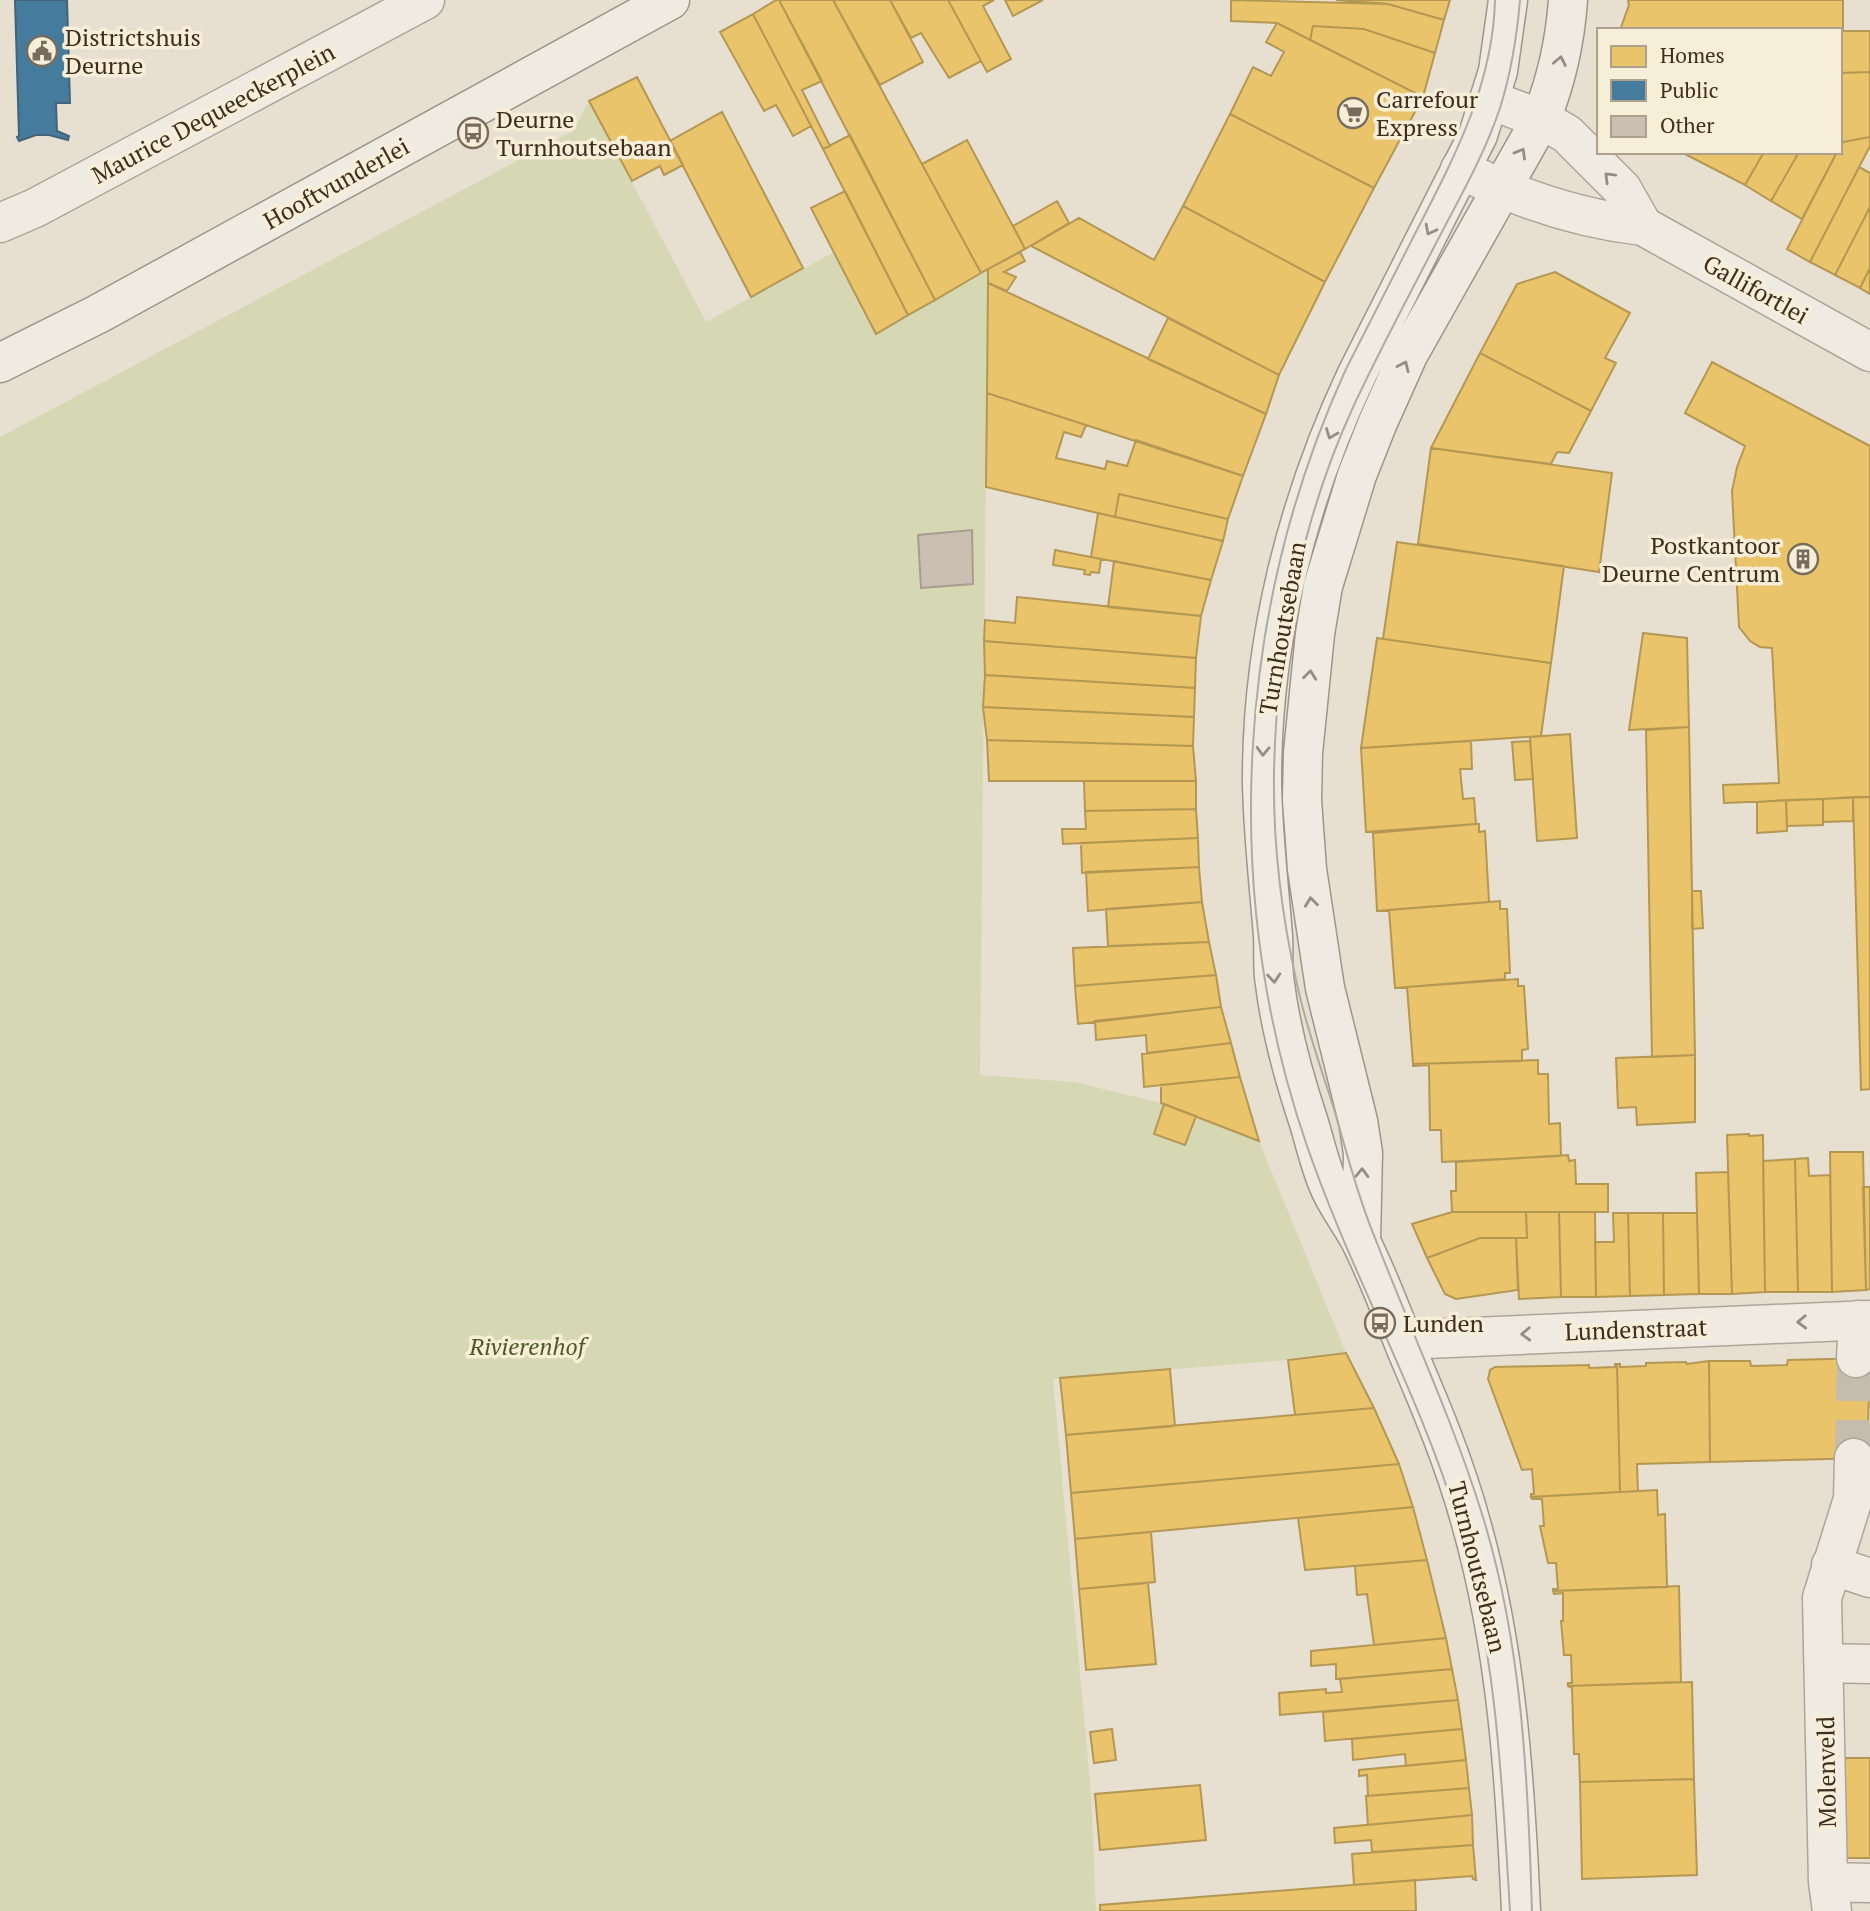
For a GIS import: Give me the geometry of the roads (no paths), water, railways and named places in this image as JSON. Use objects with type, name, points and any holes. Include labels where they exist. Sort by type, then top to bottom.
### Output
[{"type":"main road","name":"Maurice Dequeeckerplein","points":[[0,223],[35,208],[425,0]]},
{"type":"main road","name":"Hooftvunderlei","points":[[0,363],[98,314],[670,0]]},
{"type":"main road","name":"Turnhoutsebaan","points":[[1508,0],[1505,33],[1490,100],[1478,135],[1357,374],[1322,456],[1284,588],[1269,679],[1262,781],[1264,852],[1273,936],[1274,978],[1296,1083],[1329,1186],[1360,1241],[1451,1460],[1471,1519],[1491,1601],[1511,1740],[1521,1911]]},
{"type":"main road","name":"Turnhoutsebaan","points":[[1360,1241],[1363,1153],[1358,1121],[1325,988],[1307,869],[1302,800],[1303,753],[1315,634],[1327,573],[1357,475],[1378,422],[1408,355],[1541,119],[1555,83],[1568,0]]},
{"type":"main road","points":[[1490,100],[1541,119],[1567,134],[1622,189],[1643,226]]},
{"type":"main road","name":"Gallifortlei","points":[[1460,169],[1528,198],[1605,222],[1643,226],[1870,352]]},
{"type":"main road","points":[[1856,1358],[1864,1320]]},
{"type":"main road","name":"Lundenstraat","points":[[1403,1340],[1864,1320]]},
{"type":"main road","name":"Molenveld","points":[[1854,1458],[1853,1499],[1822,1598],[1830,1896],[1870,1883]]},
{"type":"main road","points":[[1831,1565],[1870,1578]]},
{"type":"main road","points":[[1825,1663],[1870,1664]]},
{"type":"tunnel","points":[[1854,1458],[1856,1358]]},
{"type":"tram line","points":[[1495,0],[1493,31],[1487,60],[1470,117],[1446,172],[1346,369],[1309,461],[1281,556],[1262,653],[1252,752],[1252,851],[1260,950],[1279,1047],[1306,1143],[1343,1238],[1424,1426],[1458,1522],[1471,1570],[1495,1715],[1510,1911]]},
{"type":"tram line","points":[[1520,0],[1507,81],[1488,139],[1354,405],[1319,494],[1306,539],[1286,633],[1276,728],[1274,801],[1283,907],[1309,1032],[1365,1210],[1458,1445],[1495,1562],[1506,1611],[1520,1711],[1532,1911]]},
{"type":"place","name":"Districtshuis Deurne","points":[[42,51]]},
{"type":"place","name":"Carrefour Express","points":[[1353,113]]},
{"type":"place","name":"Deurne Turnhoutsebaan","points":[[473,133]]},
{"type":"place","name":"Postkantoor Deurne Centrum","points":[[1803,559]]},
{"type":"place","name":"Lunden","points":[[1380,1323]]},
{"type":"park label","name":"Rivierenhof","points":[[527,1346]]}]
